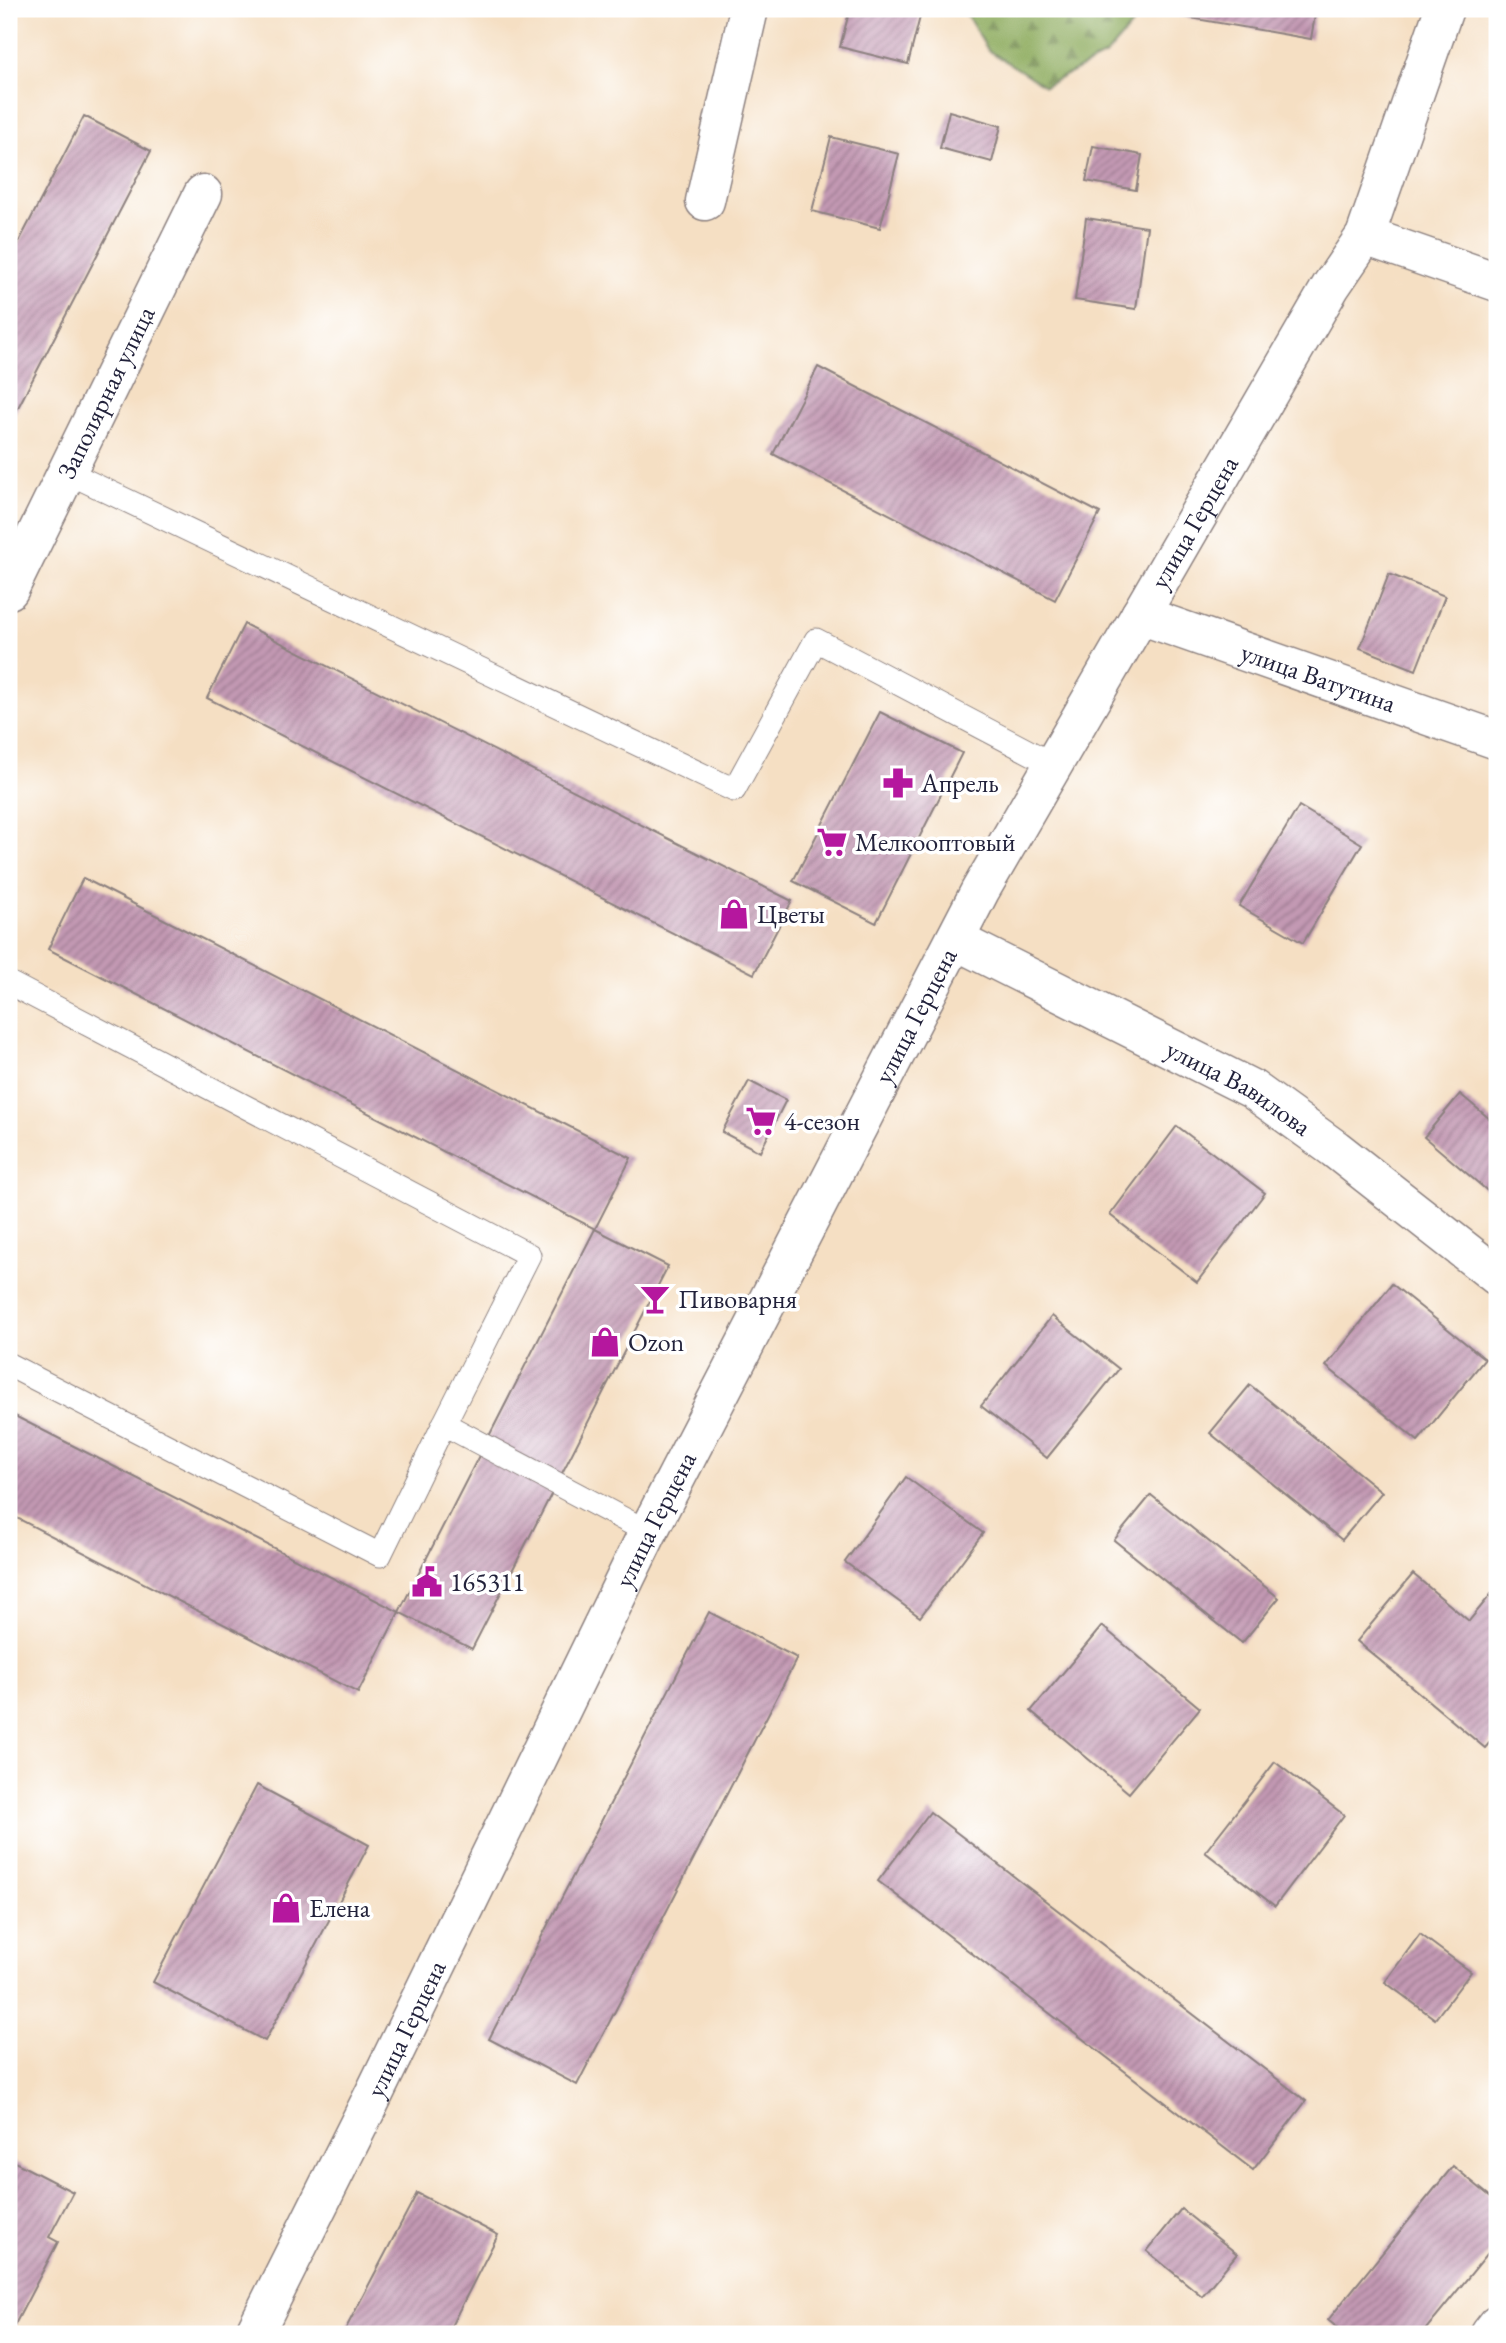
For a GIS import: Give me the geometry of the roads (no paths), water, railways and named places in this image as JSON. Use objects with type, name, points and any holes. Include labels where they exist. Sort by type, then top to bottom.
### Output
[{"type":"street","points":[[705,201],[748,9]]},
{"type":"street","name":"улица Герцена","points":[[254,2334],[648,1532],[980,891],[1331,286],[1365,236],[1444,9]]},
{"type":"street","name":"Заполярная улица","points":[[9,590],[202,194]]},
{"type":"street","points":[[1365,236],[1497,282]]},
{"type":"street","name":"улица Ватутина","points":[[1140,615],[1497,740]]},
{"type":"street","name":"улица Вавилова","points":[[955,940],[1252,1089],[1335,1149],[1497,1276]]},
{"type":"street","points":[[1490,2334],[1497,2325]]},
{"type":"lane","points":[[66,472],[734,790],[816,640],[1054,765]]},
{"type":"lane","points":[[9,983],[530,1255],[380,1555],[9,1365]]},
{"type":"lane","points":[[444,1424],[648,1532]]},
{"type":"place","name":"Апрель","points":[[898,783]]},
{"type":"place","name":"Мелкооптовый","points":[[832,842]]},
{"type":"place","name":"Цветы","points":[[734,914]]},
{"type":"place","name":"4-сезон","points":[[761,1121]]},
{"type":"place","name":"Пивоварня","points":[[655,1299]]},
{"type":"place","name":"Ozon","points":[[605,1342]]},
{"type":"place","name":"165311","points":[[427,1582]]},
{"type":"place","name":"Елена","points":[[286,1908]]}]
